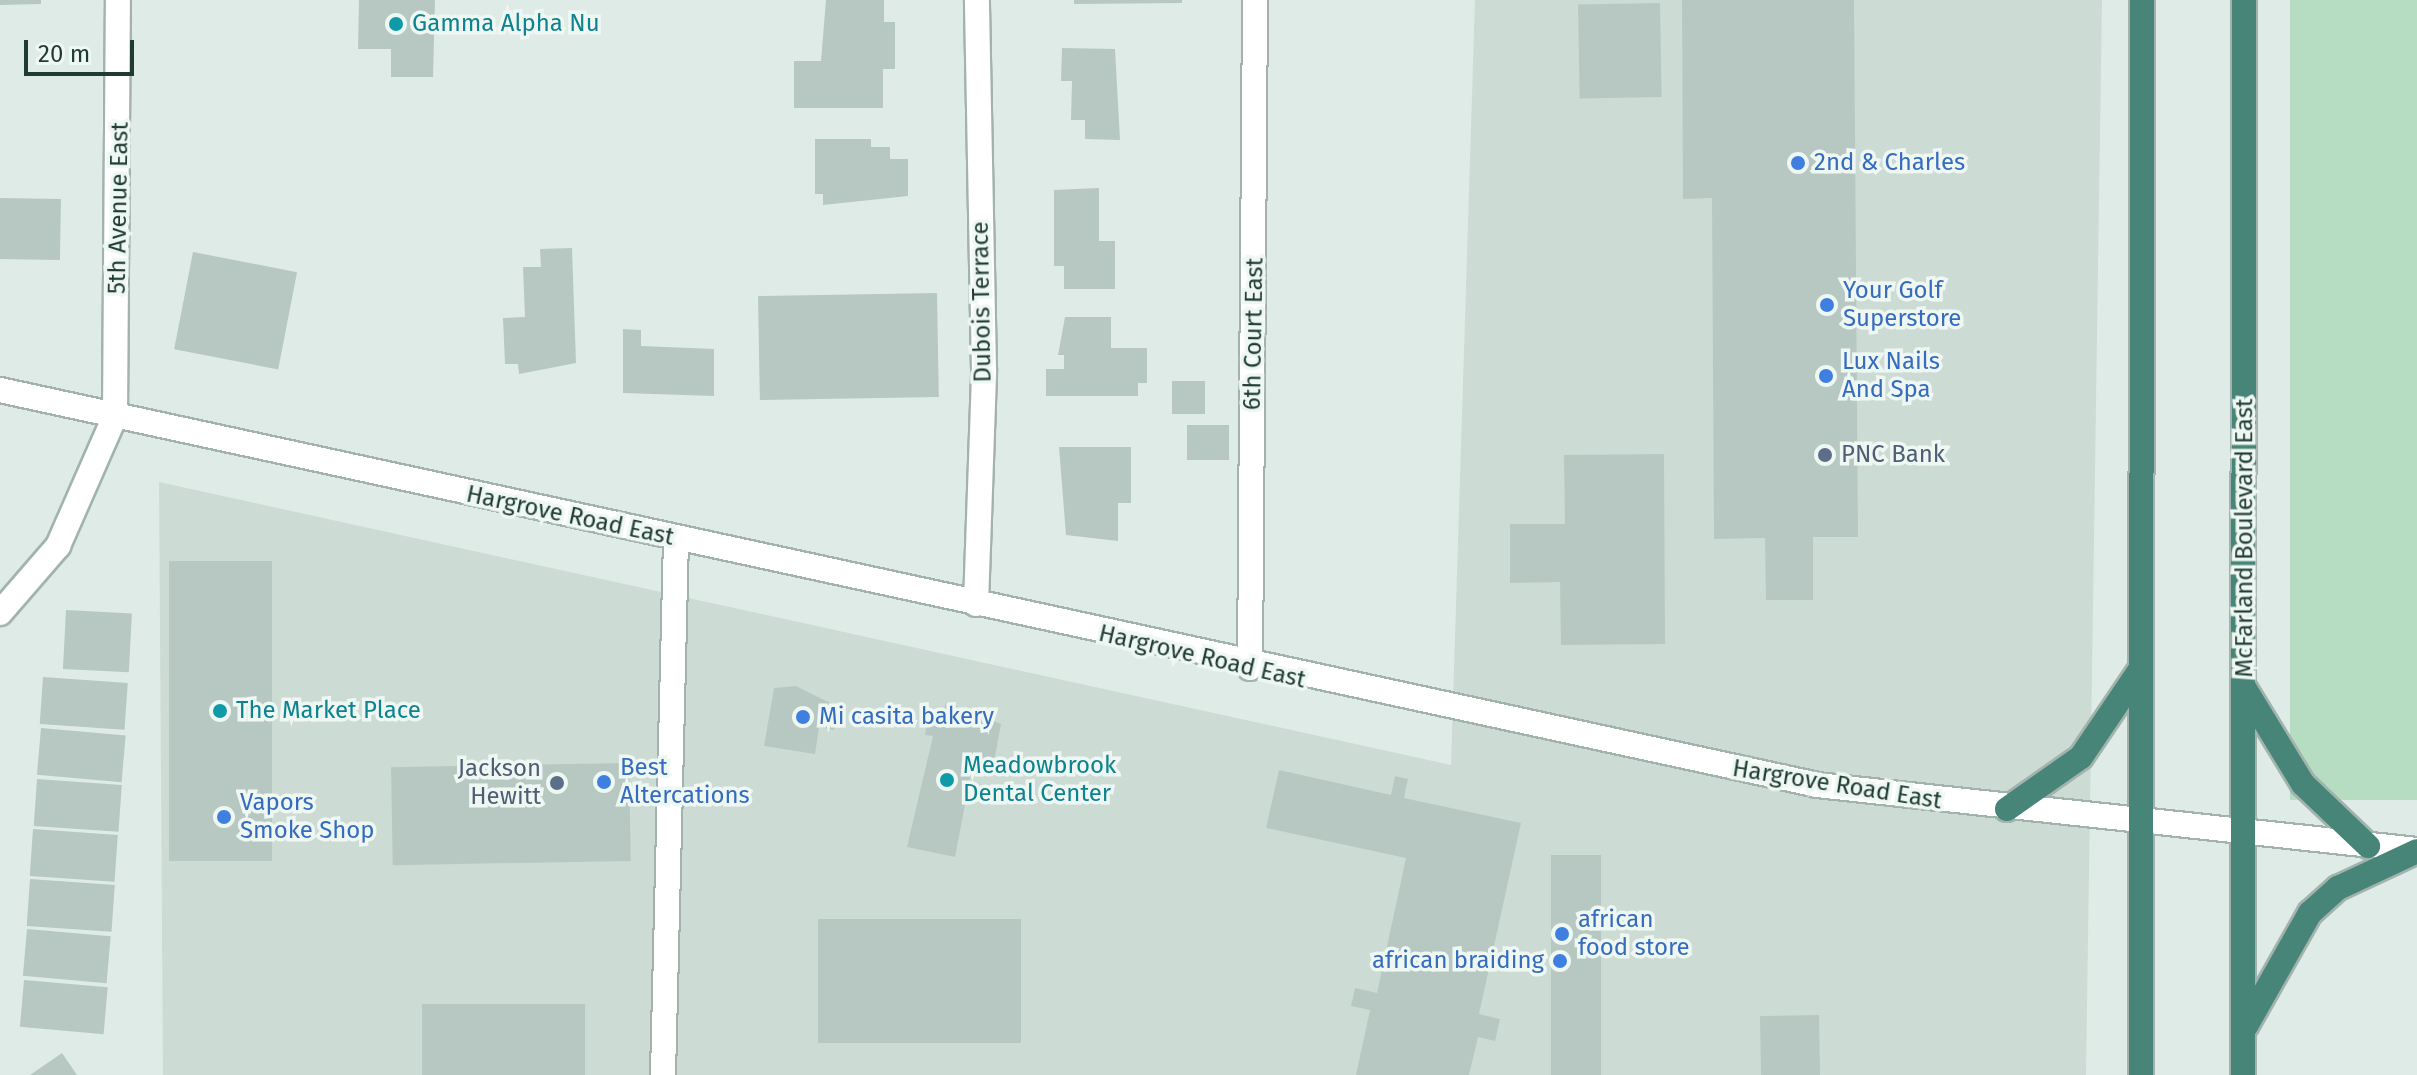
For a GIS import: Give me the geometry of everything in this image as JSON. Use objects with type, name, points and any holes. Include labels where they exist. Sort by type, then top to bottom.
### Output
[{"type":"highway","points":[[2141,1075],[2142,0]]},
{"type":"highway","name":"McFarland Boulevard East","points":[[2243,1075],[2244,0]]},
{"type":"highway","points":[[2007,809],[2081,757],[2140,670]]},
{"type":"highway","points":[[2245,689],[2303,784],[2368,846]]},
{"type":"highway","points":[[2243,1032],[2310,913],[2338,888],[2417,851]]},
{"type":"main road","name":"5th Avenue East","points":[[115,416],[118,0]]},
{"type":"main road","name":"Dubois Terrace","points":[[976,604],[984,370],[977,0]]},
{"type":"main road","name":"6th Court East","points":[[1250,668],[1255,0]]},
{"type":"main road","name":"Hargrove Road East","points":[[0,390],[976,604],[1250,668],[1817,785],[2007,809],[2417,851]]},
{"type":"main road","points":[[0,613],[58,546],[115,416]]},
{"type":"main road","points":[[663,1075],[676,539]]},
{"type":"shaded area","points":[[1475,0],[2102,0],[2086,1075],[163,1075],[159,482],[1451,765]]},
{"type":"green space","points":[[2290,0],[2417,0],[2417,800],[2290,800]]},
{"type":"building","points":[[0,0],[41,0],[41,4],[0,5]]},
{"type":"building","name":"Gamma Alpha Nu","points":[[359,0],[435,0],[433,77],[391,77],[391,49],[358,49]]},
{"type":"building","points":[[826,0],[884,0],[884,22],[895,22],[895,69],[883,69],[883,108],[794,108],[794,61],[821,61]]},
{"type":"building","points":[[1074,0],[1182,0],[1182,3],[1074,4]]},
{"type":"building","points":[[1682,0],[1854,0],[1858,537],[1813,537],[1813,600],[1766,600],[1765,538],[1714,539],[1712,198],[1683,199]]},
{"type":"building","points":[[1660,3],[1662,97],[1580,98],[1578,4]]},
{"type":"building","points":[[1062,48],[1115,49],[1120,140],[1085,139],[1085,120],[1071,120],[1072,81],[1061,81]]},
{"type":"building","points":[[815,139],[871,139],[871,147],[890,147],[890,159],[908,159],[908,196],[823,205],[823,194],[815,194]]},
{"type":"building","points":[[1099,188],[1099,241],[1115,241],[1115,289],[1064,289],[1064,266],[1054,266],[1054,190]]},
{"type":"building","points":[[0,198],[61,199],[60,260],[0,259]]},
{"type":"building","points":[[572,248],[576,363],[519,374],[518,364],[505,364],[503,318],[525,317],[523,267],[541,267],[540,249]]},
{"type":"building","points":[[193,252],[297,272],[278,369],[174,349]]},
{"type":"building","points":[[937,293],[939,397],[760,400],[758,296]]},
{"type":"building","points":[[1065,317],[1111,317],[1111,348],[1147,348],[1147,383],[1138,383],[1138,396],[1046,396],[1046,369],[1064,369],[1064,355],[1058,355]]},
{"type":"building","points":[[623,329],[641,330],[641,346],[714,349],[714,396],[623,393]]},
{"type":"building","points":[[1172,381],[1205,381],[1205,414],[1172,414]]},
{"type":"building","points":[[1187,425],[1229,425],[1229,460],[1187,460]]},
{"type":"building","points":[[1059,447],[1131,447],[1131,503],[1118,503],[1118,541],[1066,535]]},
{"type":"building","points":[[1664,454],[1665,644],[1561,645],[1560,582],[1510,583],[1510,524],[1565,524],[1564,455]]},
{"type":"building","name":"The Market Place","points":[[169,561],[272,561],[272,861],[169,861]]},
{"type":"building","points":[[66,610],[132,613],[129,672],[63,669]]},
{"type":"building","points":[[43,677],[128,683],[125,730],[40,724]]},
{"type":"building","name":"Mi casita bakery","points":[[796,686],[838,707],[834,730],[819,727],[815,754],[764,746],[774,688]]},
{"type":"building","name":"Meadowbrook Dental Center","points":[[946,702],[1001,724],[992,773],[972,768],[955,857],[907,847],[933,736],[925,735],[930,708],[944,710]]},
{"type":"building","points":[[41,728],[126,735],[122,782],[37,775]]},
{"type":"building","points":[[629,763],[631,861],[393,865],[391,767]]},
{"type":"building","points":[[1279,770],[1391,795],[1395,776],[1408,779],[1404,798],[1521,823],[1479,1014],[1500,1019],[1495,1041],[1478,1037],[1469,1075],[1356,1075],[1370,1010],[1351,1006],[1355,988],[1377,993],[1406,858],[1266,828]]},
{"type":"building","points":[[37,779],[122,785],[119,832],[34,826]]},
{"type":"building","points":[[33,829],[118,835],[115,882],[30,876]]},
{"type":"building","points":[[1551,855],[1601,855],[1601,1075],[1551,1075]]},
{"type":"building","points":[[30,879],[115,885],[112,932],[27,926]]},
{"type":"building","points":[[818,919],[1021,919],[1021,1043],[818,1043]]},
{"type":"building","points":[[27,929],[111,936],[107,983],[23,976]]},
{"type":"building","points":[[24,980],[108,987],[104,1034],[20,1027]]},
{"type":"building","points":[[422,1004],[585,1004],[585,1075],[422,1075]]},
{"type":"building","points":[[1819,1015],[1820,1075],[1761,1075],[1760,1016]]},
{"type":"building","points":[[62,1053],[77,1075],[30,1075]]},
{"type":"place","name":"Gamma Alpha Nu","points":[[396,24]]},
{"type":"place","name":"2nd & Charles","points":[[1798,163]]},
{"type":"place","name":"Your Golf Superstore","points":[[1827,305]]},
{"type":"place","name":"Lux Nails And Spa","points":[[1826,376]]},
{"type":"place","name":"PNC Bank","points":[[1825,455]]},
{"type":"place","name":"The Market Place","points":[[220,711]]},
{"type":"place","name":"Mi casita bakery","points":[[803,717]]},
{"type":"place","name":"Meadowbrook Dental Center","points":[[947,780]]},
{"type":"place","name":"Best Altercations","points":[[604,782]]},
{"type":"place","name":"Jackson Hewitt","points":[[557,783]]},
{"type":"place","name":"Vapors Smoke Shop","points":[[224,817]]},
{"type":"place","name":"african food store","points":[[1562,934]]},
{"type":"place","name":"african braiding","points":[[1560,961]]}]
